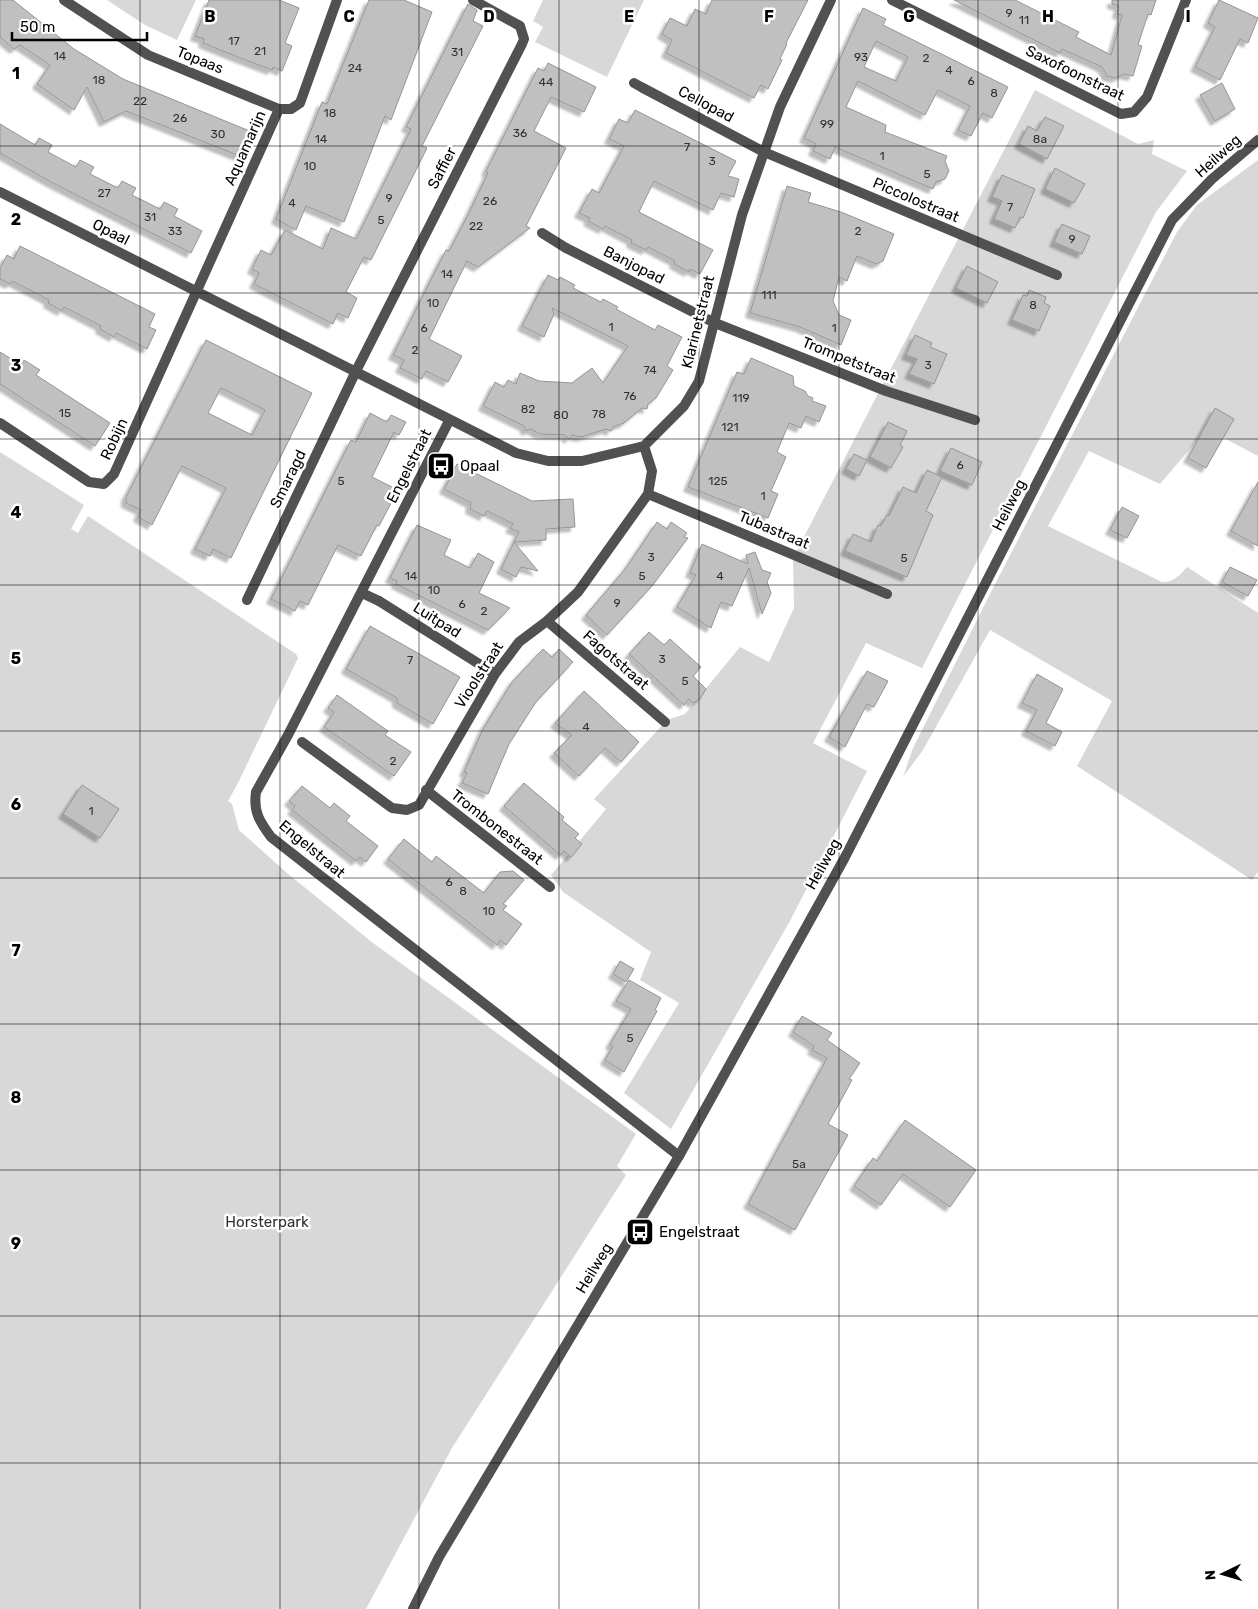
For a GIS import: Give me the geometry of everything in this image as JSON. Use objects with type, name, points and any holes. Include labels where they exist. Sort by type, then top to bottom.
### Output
[{"type":"street","name":"Topaas","points":[[64,0],[148,55],[279,109]]},
{"type":"street","name":"Aquamarijn","points":[[197,293],[279,109],[292,109],[300,103],[337,0]]},
{"type":"street","name":"Saffier","points":[[356,371],[524,39],[520,26],[473,0]]},
{"type":"street","name":"Klarinetstraat","points":[[644,446],[684,406],[699,381],[742,215],[780,108],[831,0]]},
{"type":"street","name":"Saxofoonstraat","points":[[892,0],[1121,114],[1134,112],[1147,97],[1186,0]]},
{"type":"street","name":"Cellopad","points":[[638,85],[764,152]]},
{"type":"street","name":"Heilweg","points":[[413,1609],[439,1557],[679,1156],[844,859],[1172,220],[1212,179],[1258,140]]},
{"type":"street","name":"Piccolostraat","points":[[764,152],[1057,275]]},
{"type":"street","name":"Opaal","points":[[0,192],[197,293],[356,371],[449,420]]},
{"type":"street","name":"Banjopad","points":[[542,233],[566,248],[715,322]]},
{"type":"street","name":"Robijn","points":[[0,423],[89,482],[104,484],[114,474],[197,293]]},
{"type":"street","name":"Trompetstraat","points":[[715,322],[886,392],[975,420]]},
{"type":"street","name":"Smaragd","points":[[247,600],[356,371]]},
{"type":"street","name":"Engelstraat","points":[[449,420],[288,735],[256,792],[254,803],[257,818],[271,837],[679,1156]]},
{"type":"street","points":[[449,420],[516,453],[548,461],[582,461],[644,446]]},
{"type":"street","name":"Vioolstraat","points":[[288,735],[302,742],[392,808],[407,810],[419,805],[495,674],[519,642],[548,620],[578,592],[648,494],[652,472],[644,446]]},
{"type":"street","name":"Tubastraat","points":[[648,494],[887,594]]},
{"type":"street","name":"Luitpad","points":[[362,592],[495,674]]},
{"type":"street","name":"Fagotstraat","points":[[548,620],[665,722]]},
{"type":"street","name":"Trombonestraat","points":[[426,790],[550,887]]},
{"type":"green space","points":[[107,0],[196,0],[177,40],[145,25]]},
{"type":"green space","points":[[543,0],[644,0],[607,77],[535,42],[543,27],[533,21]]},
{"type":"green space","points":[[1035,90],[1138,144],[1154,140],[1152,154],[1187,171],[1156,212],[922,668],[866,643],[813,743],[867,771],[790,921],[671,1129],[624,1093],[679,1003],[640,980],[651,952],[563,892],[551,875],[606,809],[594,799],[667,720],[685,714],[740,647],[769,662],[794,608],[793,558]]},
{"type":"green space","points":[[1258,160],[1258,456],[1207,429],[1160,484],[1089,451],[1048,526],[1162,582],[1173,580],[1187,567],[1258,613],[1258,872],[1252,880],[1077,766],[1112,701],[990,630],[923,750],[903,777],[913,748],[992,590],[1177,232],[1197,205]]},
{"type":"green space","name":"Horsterpark","points":[[0,452],[84,505],[71,529],[78,533],[88,516],[296,654],[298,658],[228,801],[232,804],[239,830],[287,873],[373,943],[636,1134],[617,1166],[626,1175],[452,1448],[366,1609],[0,1609]]},
{"type":"building","points":[[0,0],[13,0],[74,49],[123,79],[252,132],[242,157],[126,111],[104,122],[87,87],[74,110],[37,84],[50,65],[20,45],[14,49],[0,37]]},
{"type":"building","points":[[209,0],[279,0],[299,8],[285,43],[292,46],[282,71],[273,67],[272,70],[240,58],[203,43],[204,39],[195,36]]},
{"type":"building","points":[[369,0],[404,0],[432,12],[391,120],[385,116],[344,222],[306,206],[296,230],[276,219],[322,102],[327,104]]},
{"type":"building","points":[[712,0],[808,0],[786,43],[780,59],[782,60],[768,89],[761,85],[754,98],[666,53],[672,40],[662,34],[670,18],[687,26],[695,9],[706,14]]},
{"type":"building","points":[[954,0],[1015,0],[1079,32],[1076,37],[1111,55],[1122,15],[1117,14],[1119,6],[1112,4],[1112,0],[1156,0],[1151,15],[1148,14],[1138,45],[1142,46],[1133,76],[1124,74],[1115,78],[1107,76],[1102,67],[1062,49],[1060,53]]},
{"type":"building","points":[[1219,0],[1258,18],[1248,43],[1240,39],[1220,80],[1195,67],[1215,27],[1208,23]]},
{"type":"building","points":[[468,4],[477,10],[473,21],[483,26],[422,146],[427,148],[371,260],[364,257],[346,292],[357,298],[348,318],[338,313],[333,324],[254,284],[259,273],[252,269],[261,250],[271,255],[285,230],[323,249],[331,228],[356,239],[411,129],[406,127]]},
{"type":"building","points":[[863,8],[886,19],[883,25],[1008,87],[992,118],[983,113],[971,136],[958,130],[970,106],[938,90],[925,115],[858,81],[846,107],[886,125],[885,132],[947,156],[945,161],[949,171],[945,179],[936,182],[933,189],[835,147],[830,159],[813,151],[816,144],[804,138]],"holes":[[[876,41],[908,57],[896,81],[864,67]]]},
{"type":"building","points":[[548,63],[596,87],[584,112],[551,97],[534,131],[566,148],[526,226],[530,228],[478,267],[467,261],[429,339],[462,356],[448,382],[426,371],[422,379],[400,368],[404,360],[393,355],[446,250],[449,251],[469,213],[488,173],[486,171],[538,68],[544,71]]},
{"type":"building","points":[[1222,83],[1235,109],[1215,121],[1200,95]]},
{"type":"building","points":[[635,110],[736,161],[728,176],[739,179],[734,197],[721,193],[713,210],[654,181],[639,212],[713,250],[700,274],[690,269],[689,272],[674,264],[675,261],[648,247],[646,250],[631,243],[632,240],[605,226],[603,229],[588,221],[590,218],[579,213],[592,189],[599,193],[624,146],[609,139],[619,119],[628,123]]},
{"type":"building","points":[[1045,117],[1064,126],[1047,159],[1019,144],[1028,126],[1037,131]]},
{"type":"building","points":[[0,124],[35,145],[39,138],[52,145],[48,152],[76,167],[80,160],[94,167],[90,174],[118,188],[122,181],[136,188],[132,195],[160,209],[164,202],[178,209],[174,216],[202,231],[191,253],[51,182],[0,153]]},
{"type":"building","points":[[1055,168],[1085,184],[1074,203],[1045,189]]},
{"type":"building","points":[[1002,175],[1035,189],[1023,218],[1020,217],[1015,228],[994,219],[1002,201],[992,197]]},
{"type":"building","points":[[787,186],[811,193],[808,202],[841,212],[894,234],[883,261],[876,264],[857,256],[847,281],[839,277],[833,301],[839,315],[851,320],[841,345],[800,327],[750,313]]},
{"type":"building","points":[[1062,224],[1090,236],[1082,254],[1054,242]]},
{"type":"building","points":[[20,246],[155,314],[149,327],[156,330],[147,349],[116,333],[114,337],[100,329],[101,326],[64,307],[62,311],[48,303],[49,300],[12,281],[10,284],[0,279],[0,268],[7,255],[14,259]]},
{"type":"building","points":[[967,266],[998,282],[987,303],[956,288]]},
{"type":"building","points":[[548,275],[558,280],[560,277],[575,285],[573,288],[601,302],[603,299],[618,307],[616,309],[655,330],[658,325],[682,337],[667,366],[673,370],[656,398],[648,404],[647,409],[642,408],[624,423],[613,427],[611,431],[606,429],[581,437],[572,435],[569,439],[565,435],[540,434],[531,429],[526,431],[524,426],[483,406],[495,382],[504,387],[508,380],[516,384],[520,373],[539,381],[572,383],[592,368],[603,383],[628,346],[552,308],[554,314],[544,337],[522,326]]},
{"type":"building","points":[[1029,290],[1046,297],[1044,303],[1050,306],[1039,331],[1012,320],[1023,295],[1027,296]]},
{"type":"building","points":[[915,335],[932,343],[930,347],[947,354],[934,384],[909,374],[917,359],[906,355]]},
{"type":"building","points":[[206,340],[312,393],[231,558],[213,549],[210,556],[195,549],[226,488],[182,466],[152,525],[138,517],[141,510],[126,503],[126,497]],"holes":[[[221,388],[265,410],[252,435],[208,413]]]},
{"type":"building","points":[[0,352],[21,365],[24,360],[40,370],[36,375],[110,423],[95,446],[0,384]]},
{"type":"building","points":[[751,358],[793,376],[794,386],[805,391],[808,396],[813,398],[812,401],[826,406],[819,422],[806,416],[801,428],[789,423],[777,452],[786,457],[771,491],[778,494],[768,518],[688,487],[737,372],[744,374]]},
{"type":"building","points":[[1215,408],[1234,419],[1206,468],[1188,458]]},
{"type":"building","points":[[370,413],[387,422],[391,415],[406,422],[399,435],[394,432],[372,477],[398,490],[361,556],[338,545],[308,605],[300,601],[295,611],[271,599],[351,440],[356,442]]},
{"type":"building","points":[[888,422],[907,431],[900,445],[903,447],[891,468],[870,457]]},
{"type":"building","points":[[951,448],[982,462],[972,485],[940,471]]},
{"type":"building","points":[[854,454],[867,460],[859,476],[846,469]]},
{"type":"building","points":[[457,464],[532,501],[573,499],[575,527],[546,529],[546,540],[514,542],[519,532],[510,528],[513,524],[487,511],[484,516],[470,509],[471,503],[444,489]]},
{"type":"building","points":[[927,470],[942,477],[926,511],[933,515],[907,577],[845,551],[853,534],[871,542],[878,525],[881,526],[887,515],[889,516],[903,487],[916,493]]},
{"type":"building","points":[[1258,482],[1258,546],[1231,531]]},
{"type":"building","points":[[1122,507],[1139,516],[1127,538],[1110,530]]},
{"type":"building","points":[[657,522],[667,529],[671,522],[687,533],[684,537],[688,538],[652,586],[607,635],[586,615],[626,568]]},
{"type":"building","points":[[417,525],[451,540],[444,555],[470,568],[478,553],[494,562],[479,593],[510,608],[488,630],[396,584],[397,581],[390,578]]},
{"type":"building","points":[[514,542],[538,571],[521,567],[516,577],[501,569]]},
{"type":"building","points":[[702,544],[748,564],[746,555],[755,552],[762,570],[771,573],[767,582],[771,593],[762,614],[749,568],[732,606],[721,602],[711,628],[677,607],[696,575],[690,573]]},
{"type":"building","points":[[1230,567],[1257,580],[1248,596],[1222,582]]},
{"type":"building","points":[[370,626],[460,677],[433,724],[397,703],[397,698],[346,669]]},
{"type":"building","points":[[649,632],[664,645],[670,639],[701,667],[693,676],[706,689],[700,699],[693,703],[689,699],[684,705],[629,654]]},
{"type":"building","points":[[543,649],[552,657],[559,649],[573,662],[536,702],[509,744],[488,794],[462,783],[467,773],[464,772],[483,729],[512,682]]},
{"type":"building","points":[[867,671],[888,681],[874,707],[867,704],[845,747],[829,737]]},
{"type":"building","points":[[1037,674],[1063,689],[1046,723],[1062,732],[1055,746],[1026,731],[1037,710],[1022,703]]},
{"type":"building","points":[[584,691],[639,742],[621,762],[605,748],[579,776],[554,753],[572,735],[555,723]]},
{"type":"building","points":[[337,695],[388,731],[385,735],[411,752],[394,776],[324,727],[334,712],[328,708]]},
{"type":"building","points":[[524,783],[564,817],[562,820],[579,834],[575,838],[582,844],[571,857],[564,851],[560,855],[504,806]]},
{"type":"building","points":[[82,785],[119,809],[100,838],[63,814]]},
{"type":"building","points":[[302,786],[330,808],[334,803],[350,816],[346,821],[378,846],[366,862],[360,857],[356,861],[292,810],[295,806],[289,801]]},
{"type":"building","points":[[404,839],[432,862],[436,856],[484,893],[500,872],[513,871],[524,880],[503,904],[507,906],[503,910],[522,924],[506,945],[500,940],[497,945],[388,859]]},
{"type":"building","points":[[620,961],[634,969],[626,982],[613,974]]},
{"type":"building","points":[[629,980],[661,998],[655,1010],[657,1011],[624,1072],[605,1060],[613,1046],[610,1044],[631,1009],[616,1001]]},
{"type":"building","points":[[802,1016],[832,1033],[827,1040],[860,1063],[849,1079],[852,1080],[828,1124],[848,1135],[795,1230],[748,1204],[827,1058],[812,1050],[814,1046],[793,1032]]},
{"type":"building","points":[[905,1120],[976,1170],[950,1207],[903,1174],[881,1205],[854,1186],[873,1158],[877,1161]]},
{"type":"place","name":"Opaal","points":[[441,466]]},
{"type":"place","name":"Engelstraat","points":[[640,1232]]}]
